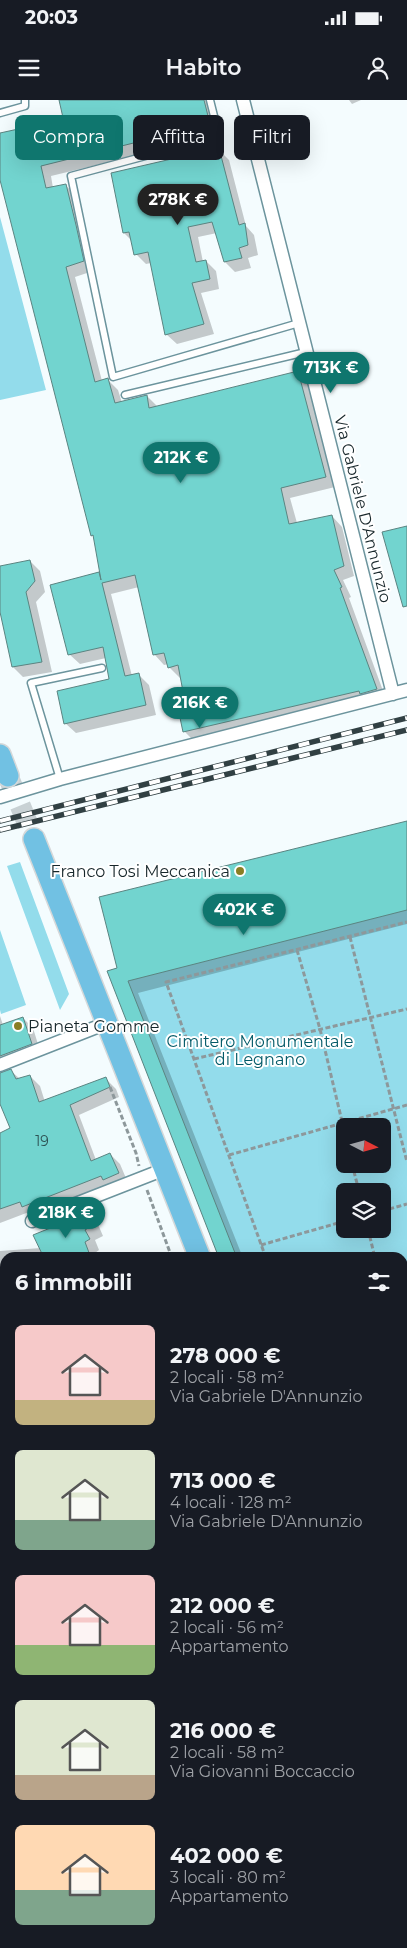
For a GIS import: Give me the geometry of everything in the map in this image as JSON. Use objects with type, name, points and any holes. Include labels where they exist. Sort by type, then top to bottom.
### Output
[{"type":"main road","points":[[0,755],[8,776]]},
{"type":"main road","points":[[34,839],[198,1252]]},
{"type":"street","name":"Via Gabriele D'Annunzio","points":[[243,100],[393,694]]},
{"type":"street","points":[[0,796],[407,690]]},
{"type":"street","points":[[0,1065],[107,1023]]},
{"type":"street","points":[[32,1221],[165,1169]]},
{"type":"lane","points":[[0,113],[24,106],[25,100]]},
{"type":"lane","points":[[210,100],[217,128],[205,140],[72,176],[113,377],[298,323]]},
{"type":"lane","points":[[125,395],[306,352]]},
{"type":"lane","points":[[60,779],[31,684],[102,668]]},
{"type":"path","points":[[264,1252],[166,982],[407,922]]},
{"type":"path","points":[[350,937],[407,1162]]},
{"type":"path","points":[[297,950],[320,1029],[341,1118]]},
{"type":"path","points":[[194,1059],[407,1009]]},
{"type":"path","points":[[109,1082],[136,1153],[170,1252]]},
{"type":"path","points":[[361,1118],[407,1105]]},
{"type":"path","points":[[229,1155],[336,1126]]},
{"type":"path","points":[[391,1208],[407,1204]]},
{"type":"path","points":[[262,1245],[336,1224]]},
{"type":"path","points":[[370,1238],[374,1252]]},
{"type":"green space","points":[[0,217],[46,390],[0,400]]},
{"type":"green space","points":[[20,862],[69,994],[60,1010],[7,866]]},
{"type":"green space","name":"Cimitero Monumentale di Legnano","points":[[407,896],[407,1252],[217,1252],[107,971]]},
{"type":"green space","points":[[0,930],[26,1005],[1,1014],[0,1010]]},
{"type":"building","points":[[59,100],[204,100],[208,115],[133,115],[133,143],[123,146],[123,115],[62,115]]},
{"type":"building","points":[[15,130],[15,160],[65,160],[41,166],[46,188],[66,184],[84,261],[66,267],[95,382],[108,378],[115,403],[147,395],[149,408],[298,371],[326,477],[281,488],[289,524],[332,515],[344,566],[334,570],[342,587],[340,588],[377,689],[360,694],[359,691],[183,732],[176,699],[184,697],[178,665],[168,668],[164,653],[153,655],[135,575],[102,583],[125,676],[139,673],[146,705],[64,724],[57,691],[109,679],[103,647],[68,655],[50,585],[99,572],[101,580],[93,535],[91,536],[0,180],[0,133]]},
{"type":"building","points":[[167,160],[222,160],[239,225],[245,223],[248,245],[239,248],[242,258],[224,262],[212,222],[188,227],[196,262],[206,260],[210,279],[192,283],[204,324],[165,335],[148,252],[134,255],[129,232],[123,233],[111,173]]},
{"type":"building","points":[[407,526],[407,606],[403,607],[382,532]]},
{"type":"building","points":[[30,560],[35,581],[26,592],[42,662],[12,667],[0,612],[0,566]]},
{"type":"building","points":[[407,821],[407,910],[128,981],[235,1252],[217,1252],[107,971],[117,968],[99,897]]},
{"type":"building","points":[[23,1017],[32,1044],[0,1056],[0,1025]]},
{"type":"building","points":[[11,1069],[16,1079],[30,1075],[39,1102],[106,1077],[110,1087],[70,1105],[91,1161],[110,1153],[119,1173],[103,1180],[101,1176],[22,1207],[20,1202],[0,1209],[0,1133],[10,1128],[0,1104],[0,1073]]},
{"type":"building","points":[[87,1210],[93,1225],[85,1230],[90,1239],[85,1242],[89,1252],[41,1252],[33,1235],[75,1218],[74,1215]]},
{"type":"tunnel","points":[[8,776],[34,839]]},
{"type":"railway","points":[[0,821],[407,718]]},
{"type":"railway","points":[[0,830],[407,730]]},
{"type":"place","name":"Franco Tosi Meccanica","points":[[240,871]]},
{"type":"place","name":"Pianeta Gomme","points":[[18,1026]]}]
